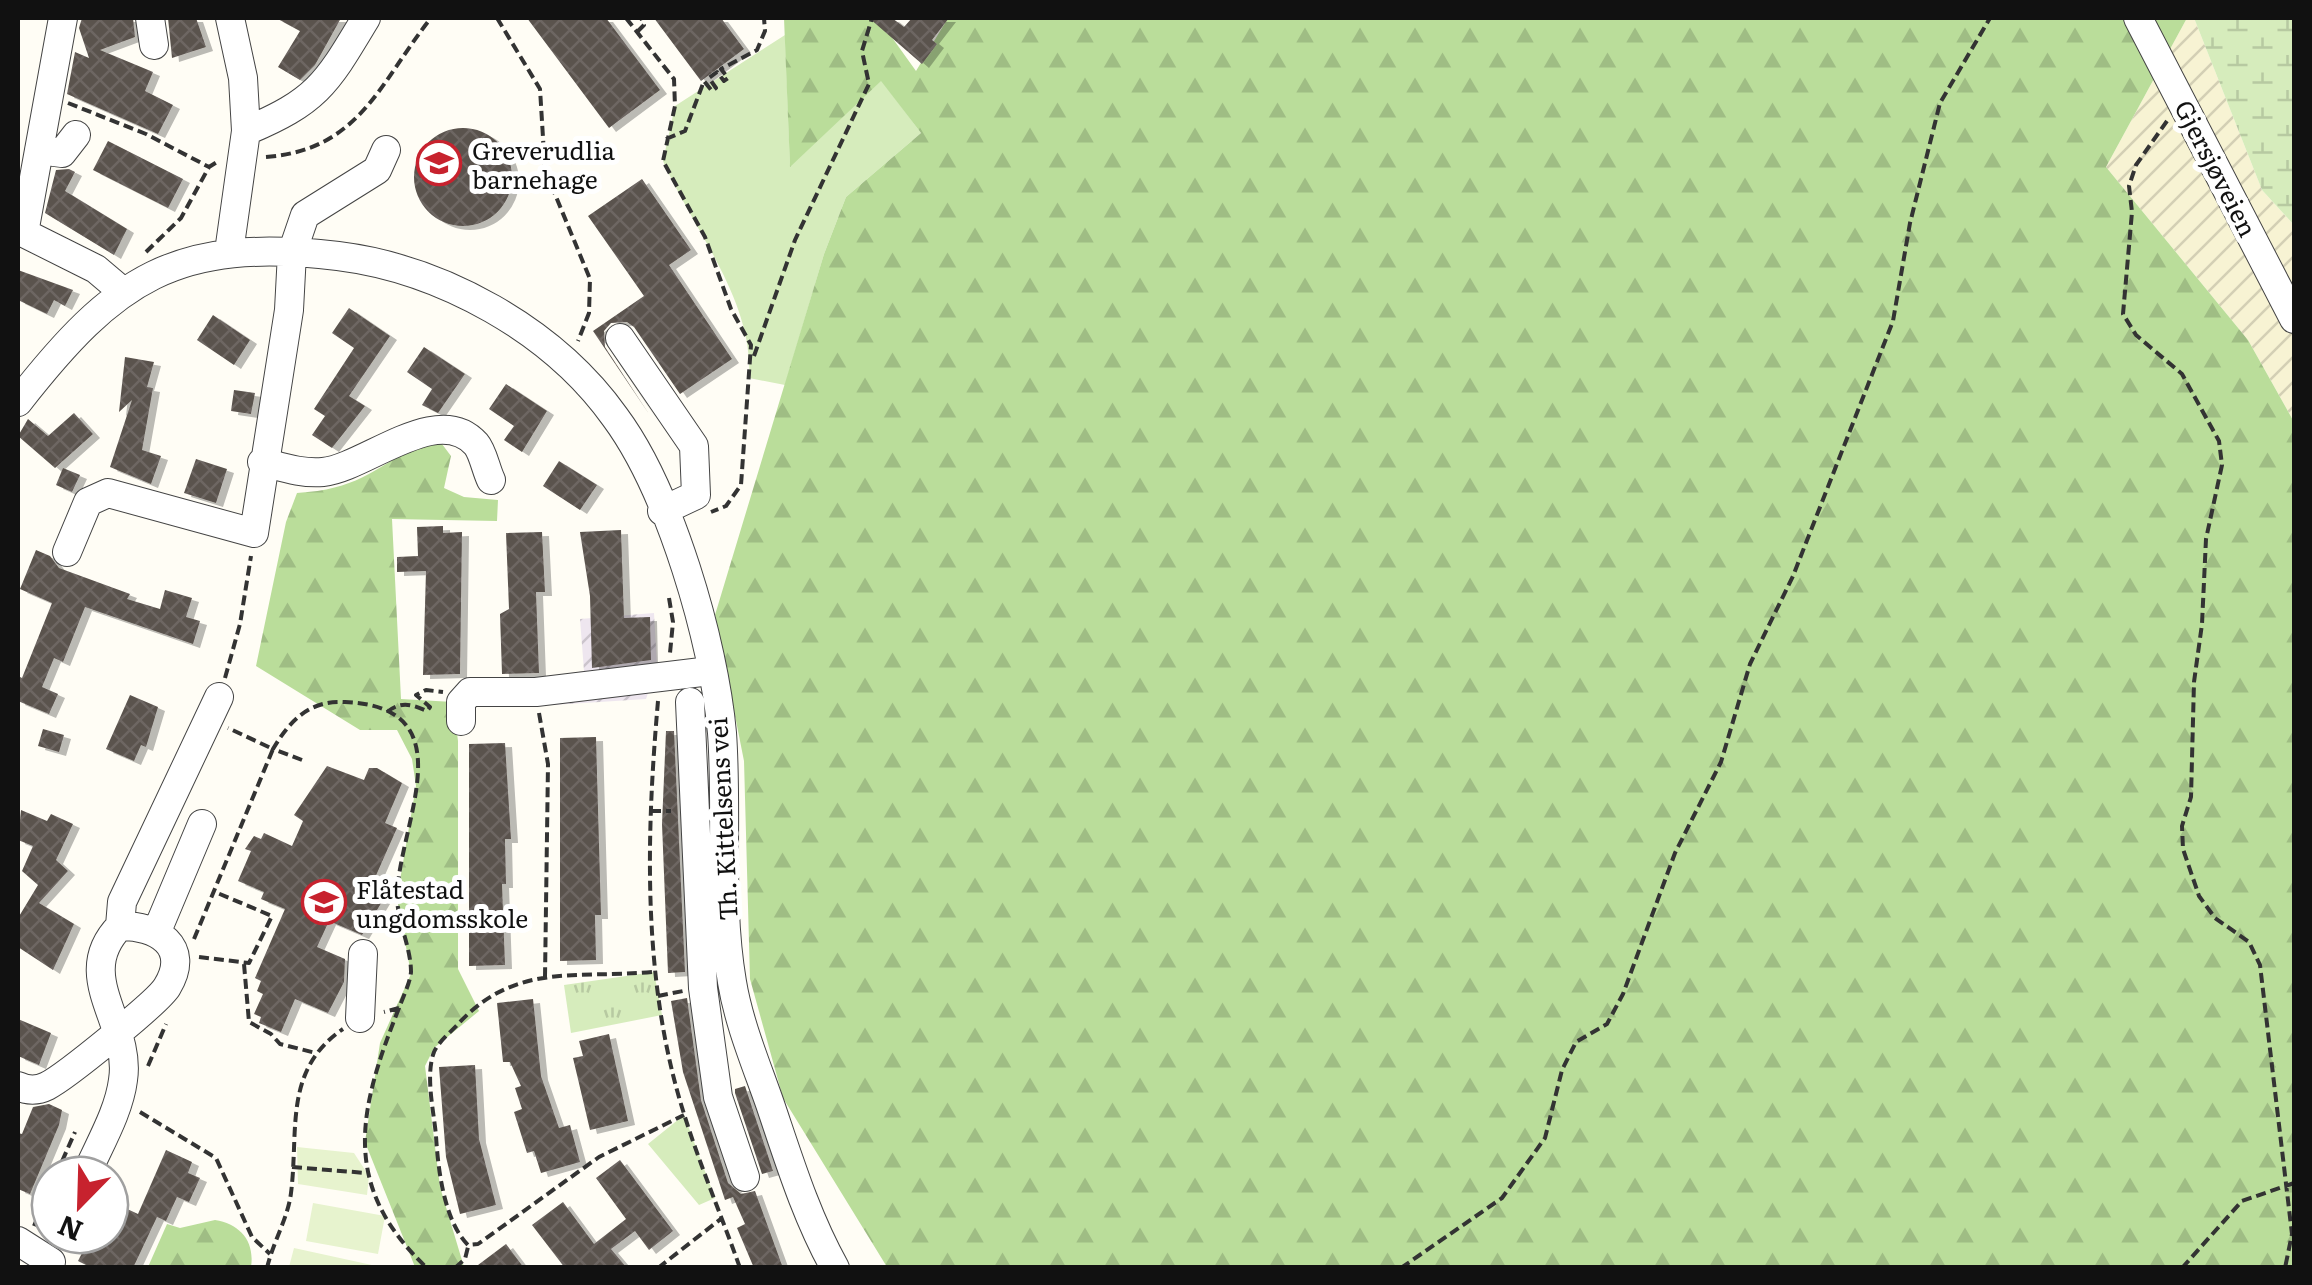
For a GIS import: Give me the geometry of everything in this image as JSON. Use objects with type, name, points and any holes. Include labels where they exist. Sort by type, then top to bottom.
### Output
[{"type":"street","points":[[63,18],[21,232],[117,286]]},
{"type":"street","points":[[229,252],[246,130],[243,78],[230,18]]},
{"type":"street","points":[[246,130],[294,110],[320,90],[366,18]]},
{"type":"street","name":"Gjersjøveien","points":[[2138,18],[2294,320]]},
{"type":"street","points":[[39,150],[62,152],[76,135]]},
{"type":"street","points":[[67,552],[88,502],[108,493],[254,533],[288,310],[292,253],[306,214],[376,170],[386,150]]},
{"type":"street","name":"Th. Kittelsens vei","points":[[18,402],[117,286],[157,270],[229,252],[361,260],[439,282],[524,331],[565,362],[616,417],[662,512],[703,627],[721,728],[732,984],[744,1031],[814,1230],[835,1268]]},
{"type":"street","points":[[620,338],[694,446],[696,495],[662,512]]},
{"type":"street","points":[[262,462],[323,472],[350,466],[410,435],[434,430],[458,434],[476,444],[490,480]]},
{"type":"street","points":[[463,707],[536,692],[710,671]]},
{"type":"street","points":[[690,702],[702,988],[718,1096],[745,1177]]},
{"type":"street","points":[[95,1155],[124,1078],[118,1027],[98,982],[100,958],[120,926],[122,902],[214,708]]},
{"type":"street","points":[[696,821],[725,818]]},
{"type":"street","points":[[157,931],[202,824]]},
{"type":"street","points":[[20,1094],[53,1082],[118,1027],[178,990],[172,948],[157,931],[120,926]]},
{"type":"street","points":[[360,1018],[363,954]]},
{"type":"street","points":[[702,988],[732,984]]},
{"type":"street","points":[[22,1244],[50,1265]]},
{"type":"path","points":[[256,158],[299,152],[345,130],[367,109],[431,18]]},
{"type":"path","points":[[497,18],[540,89],[545,170],[590,279],[588,313],[565,362]]},
{"type":"path","points":[[626,18],[674,79],[675,106],[663,161],[705,236],[730,308],[751,346],[741,484],[726,506],[707,514]]},
{"type":"path","points":[[638,32],[644,25],[641,18]]},
{"type":"path","points":[[666,139],[685,131],[704,81],[712,91],[716,88],[708,78],[717,72],[724,81],[728,78],[721,69],[757,50],[764,18]]},
{"type":"path","points":[[752,360],[796,240],[868,84],[862,51],[872,18]]},
{"type":"path","points":[[1401,1268],[1502,1198],[1545,1138],[1562,1070],[1576,1042],[1607,1024],[1623,994],[1675,853],[1721,762],[1750,664],[1793,576],[1893,322],[1910,223],[1940,103],[1990,18]]},
{"type":"path","points":[[50,96],[146,134],[209,167]]},
{"type":"path","points":[[2182,101],[2136,165],[2129,186],[2132,212],[2123,314],[2136,335],[2182,374],[2219,441],[2222,465],[2206,539],[2202,624],[2194,682],[2191,797],[2182,826],[2183,848],[2199,896],[2215,918],[2250,942],[2260,965],[2292,1234],[2285,1268]]},
{"type":"path","points":[[117,286],[182,218],[209,167],[229,160]]},
{"type":"path","points":[[254,533],[240,624],[214,708],[273,748],[302,760]]},
{"type":"path","points":[[669,597],[673,622],[665,678],[658,694],[654,972],[684,1115],[740,1268]]},
{"type":"path","points":[[387,712],[396,704],[427,711],[430,708],[416,695],[426,690],[463,707]]},
{"type":"path","points":[[536,692],[548,764],[545,977]]},
{"type":"path","points":[[192,946],[273,748]]},
{"type":"path","points":[[190,955],[244,964],[254,959],[272,916],[213,892]]},
{"type":"path","points":[[244,964],[249,1022],[280,1044],[316,1053]]},
{"type":"path","points":[[455,1268],[465,1259],[468,1246],[452,1213],[440,1168],[434,1054],[486,998],[507,985],[545,977],[654,972]]},
{"type":"path","points":[[145,1074],[178,990]]},
{"type":"path","points":[[658,996],[674,993]]},
{"type":"path","points":[[399,1008],[382,1050],[362,1154],[366,1173],[403,1245],[426,1268]]},
{"type":"path","points":[[118,1100],[216,1158],[252,1237],[270,1254]]},
{"type":"path","points":[[468,1246],[484,1240],[609,1151],[684,1115]]},
{"type":"path","points":[[65,1155],[75,1132]]},
{"type":"path","points":[[292,1167],[366,1173]]},
{"type":"path","points":[[2182,1268],[2242,1201],[2294,1183]]},
{"type":"path","points":[[658,1268],[722,1218]]},
{"type":"shaded area","points":[[2187,18],[2194,18],[2262,190],[2294,225],[2294,422],[2248,340],[2106,167]]},
{"type":"shaded area","points":[[654,613],[657,666],[646,699],[553,705],[552,677],[584,671],[580,619]]},
{"type":"green space","points":[[784,18],[878,18],[916,71],[948,18],[2187,18],[2106,167],[2248,340],[2294,422],[2294,1267],[887,1267],[783,1098],[750,979],[744,761],[715,615],[824,254],[846,197],[921,133],[881,81],[790,167]]},
{"type":"green space","points":[[2194,18],[2294,18],[2294,225],[2262,190]]},
{"type":"green space","points":[[785,35],[790,166],[881,80],[921,133],[846,197],[824,254],[785,385],[749,378],[748,349],[732,293],[663,161],[675,106]]},
{"type":"green space","points":[[419,444],[442,444],[451,456],[444,488],[464,497],[498,500],[497,521],[392,519],[401,699],[453,702],[458,741],[458,969],[479,1011],[434,1048],[425,1066],[440,1187],[464,1267],[415,1267],[365,1142],[380,1043],[411,974],[397,898],[416,786],[412,759],[397,730],[360,730],[256,666],[286,522],[297,493],[349,483]]},
{"type":"green space","points":[[654,972],[662,1015],[571,1033],[564,985]]},
{"type":"green space","points":[[684,1115],[715,1198],[699,1205],[648,1144]]},
{"type":"green space","points":[[297,1147],[354,1153],[369,1176],[367,1195],[298,1184]]},
{"type":"green space","points":[[313,1203],[385,1216],[378,1254],[306,1241]]},
{"type":"green space","points":[[215,1220],[232,1225],[244,1235],[251,1249],[251,1267],[148,1267],[167,1224],[180,1228]]},
{"type":"green space","points":[[294,1248],[381,1267],[289,1267]]},
{"type":"building","points":[[82,18],[133,18],[135,37],[100,50],[153,72],[145,91],[173,105],[158,134],[67,94],[75,52],[89,58],[79,28]]},
{"type":"building","points":[[168,18],[196,18],[206,47],[172,58]]},
{"type":"building","points":[[276,18],[341,18],[315,65],[300,80],[278,67],[300,31]]},
{"type":"building","points":[[527,18],[606,18],[660,90],[609,128]]},
{"type":"building","points":[[654,18],[721,18],[744,49],[701,81]]},
{"type":"building","points":[[869,18],[892,18],[904,27],[912,18],[949,18],[932,40],[937,44],[922,64]]},
{"type":"building","points":[[453,128],[473,128],[498,142],[509,158],[509,196],[498,212],[473,226],[453,226],[436,218],[422,204],[414,187],[414,167],[422,150],[436,136]]},
{"type":"building","points":[[108,141],[183,179],[168,208],[93,170]]},
{"type":"building","points":[[56,170],[75,172],[65,191],[127,229],[114,255],[45,213]]},
{"type":"building","points":[[642,179],[691,250],[669,265],[732,359],[680,394],[634,327],[627,322],[611,323],[604,331],[605,347],[649,414],[593,331],[644,296],[588,216]]},
{"type":"building","points":[[18,270],[73,290],[65,306],[54,300],[47,314],[18,300]]},
{"type":"building","points":[[349,308],[390,336],[349,396],[365,406],[332,448],[312,435],[325,416],[314,409],[354,348],[332,333]]},
{"type":"building","points":[[213,315],[250,340],[234,365],[197,340]]},
{"type":"building","points":[[424,347],[465,374],[438,413],[422,405],[432,389],[407,372]]},
{"type":"building","points":[[125,357],[154,362],[147,387],[153,388],[142,450],[161,456],[151,484],[110,467],[132,400],[119,412]]},
{"type":"building","points":[[506,384],[547,411],[522,452],[504,440],[514,426],[489,409]]},
{"type":"building","points":[[234,390],[255,393],[251,414],[231,411]]},
{"type":"building","points":[[74,413],[93,434],[55,468],[18,436],[28,419],[48,436]]},
{"type":"building","points":[[196,459],[227,469],[216,503],[184,493]]},
{"type":"building","points":[[559,461],[597,485],[580,510],[543,486]]},
{"type":"building","points":[[63,468],[80,475],[72,492],[56,485]]},
{"type":"building","points":[[443,526],[443,533],[462,532],[460,674],[423,675],[426,571],[397,572],[397,557],[418,556],[417,527]]},
{"type":"building","points":[[621,530],[624,618],[650,617],[651,660],[592,668],[590,596],[580,532]]},
{"type":"building","points":[[542,532],[545,592],[536,592],[539,673],[502,674],[500,614],[509,609],[506,533]]},
{"type":"building","points":[[36,550],[50,556],[59,568],[130,594],[127,599],[160,609],[165,590],[192,598],[186,617],[200,621],[193,644],[85,607],[63,662],[54,658],[42,687],[58,694],[49,714],[18,701],[18,676],[22,678],[52,603],[20,589]]},
{"type":"building","points":[[130,695],[158,707],[146,747],[141,745],[134,761],[106,749]]},
{"type":"building","points":[[43,729],[64,735],[59,752],[38,746]]},
{"type":"building","points":[[666,731],[674,731],[685,972],[668,973],[662,824]]},
{"type":"building","points":[[596,737],[601,915],[595,915],[596,960],[560,961],[560,738]]},
{"type":"building","points":[[505,743],[511,839],[505,839],[506,884],[502,884],[505,965],[469,966],[469,744]]},
{"type":"building","name":"Flåtestad ungdomsskole","points":[[327,766],[364,780],[369,768],[377,768],[402,783],[385,823],[397,828],[374,880],[386,895],[362,935],[329,921],[317,947],[345,959],[344,982],[328,1013],[295,999],[281,1032],[259,1023],[261,1017],[254,1014],[263,994],[257,991],[261,981],[255,978],[285,909],[261,899],[264,892],[238,881],[251,851],[245,849],[254,836],[261,839],[264,833],[292,846],[303,821],[294,815]]},
{"type":"building","points":[[21,810],[47,821],[51,814],[73,824],[56,860],[68,871],[39,903],[74,924],[53,970],[18,947],[18,918],[38,885],[22,871],[33,846],[18,840]]},
{"type":"building","points":[[687,998],[701,1100],[728,1183],[741,1194],[755,1191],[783,1268],[754,1268],[737,1228],[745,1224],[733,1197],[725,1200],[683,1072],[671,1001]]},
{"type":"building","points":[[533,999],[541,1076],[559,1128],[570,1125],[580,1162],[541,1173],[534,1151],[527,1153],[514,1112],[522,1109],[515,1088],[521,1086],[510,1062],[503,1062],[497,1003]]},
{"type":"building","points":[[18,1019],[51,1033],[39,1065],[18,1056]]},
{"type":"building","points":[[609,1034],[628,1121],[590,1130],[573,1058],[583,1056],[579,1041]]},
{"type":"building","points":[[475,1065],[479,1139],[496,1205],[460,1214],[446,1157],[439,1067]]},
{"type":"building","points":[[745,1086],[773,1171],[762,1174],[735,1093],[735,1089]]},
{"type":"building","points":[[49,1104],[62,1110],[46,1155],[30,1155],[30,1194],[18,1189],[18,1133],[22,1134],[33,1107]]},
{"type":"building","points":[[166,1150],[192,1162],[188,1173],[200,1178],[189,1202],[177,1197],[166,1221],[157,1217],[133,1268],[92,1268],[78,1261],[81,1255],[130,1255],[130,1210],[138,1214]]},
{"type":"building","points":[[620,1160],[673,1231],[649,1250],[635,1231],[611,1249],[627,1268],[565,1268],[532,1225],[563,1202],[594,1244],[626,1219],[596,1178]]},
{"type":"building","points":[[506,1244],[524,1268],[474,1268]]},
{"type":"place","name":"Greverudlia barnehage","points":[[439,163]]},
{"type":"place","name":"Flåtestad ungdomsskole","points":[[324,902]]}]
